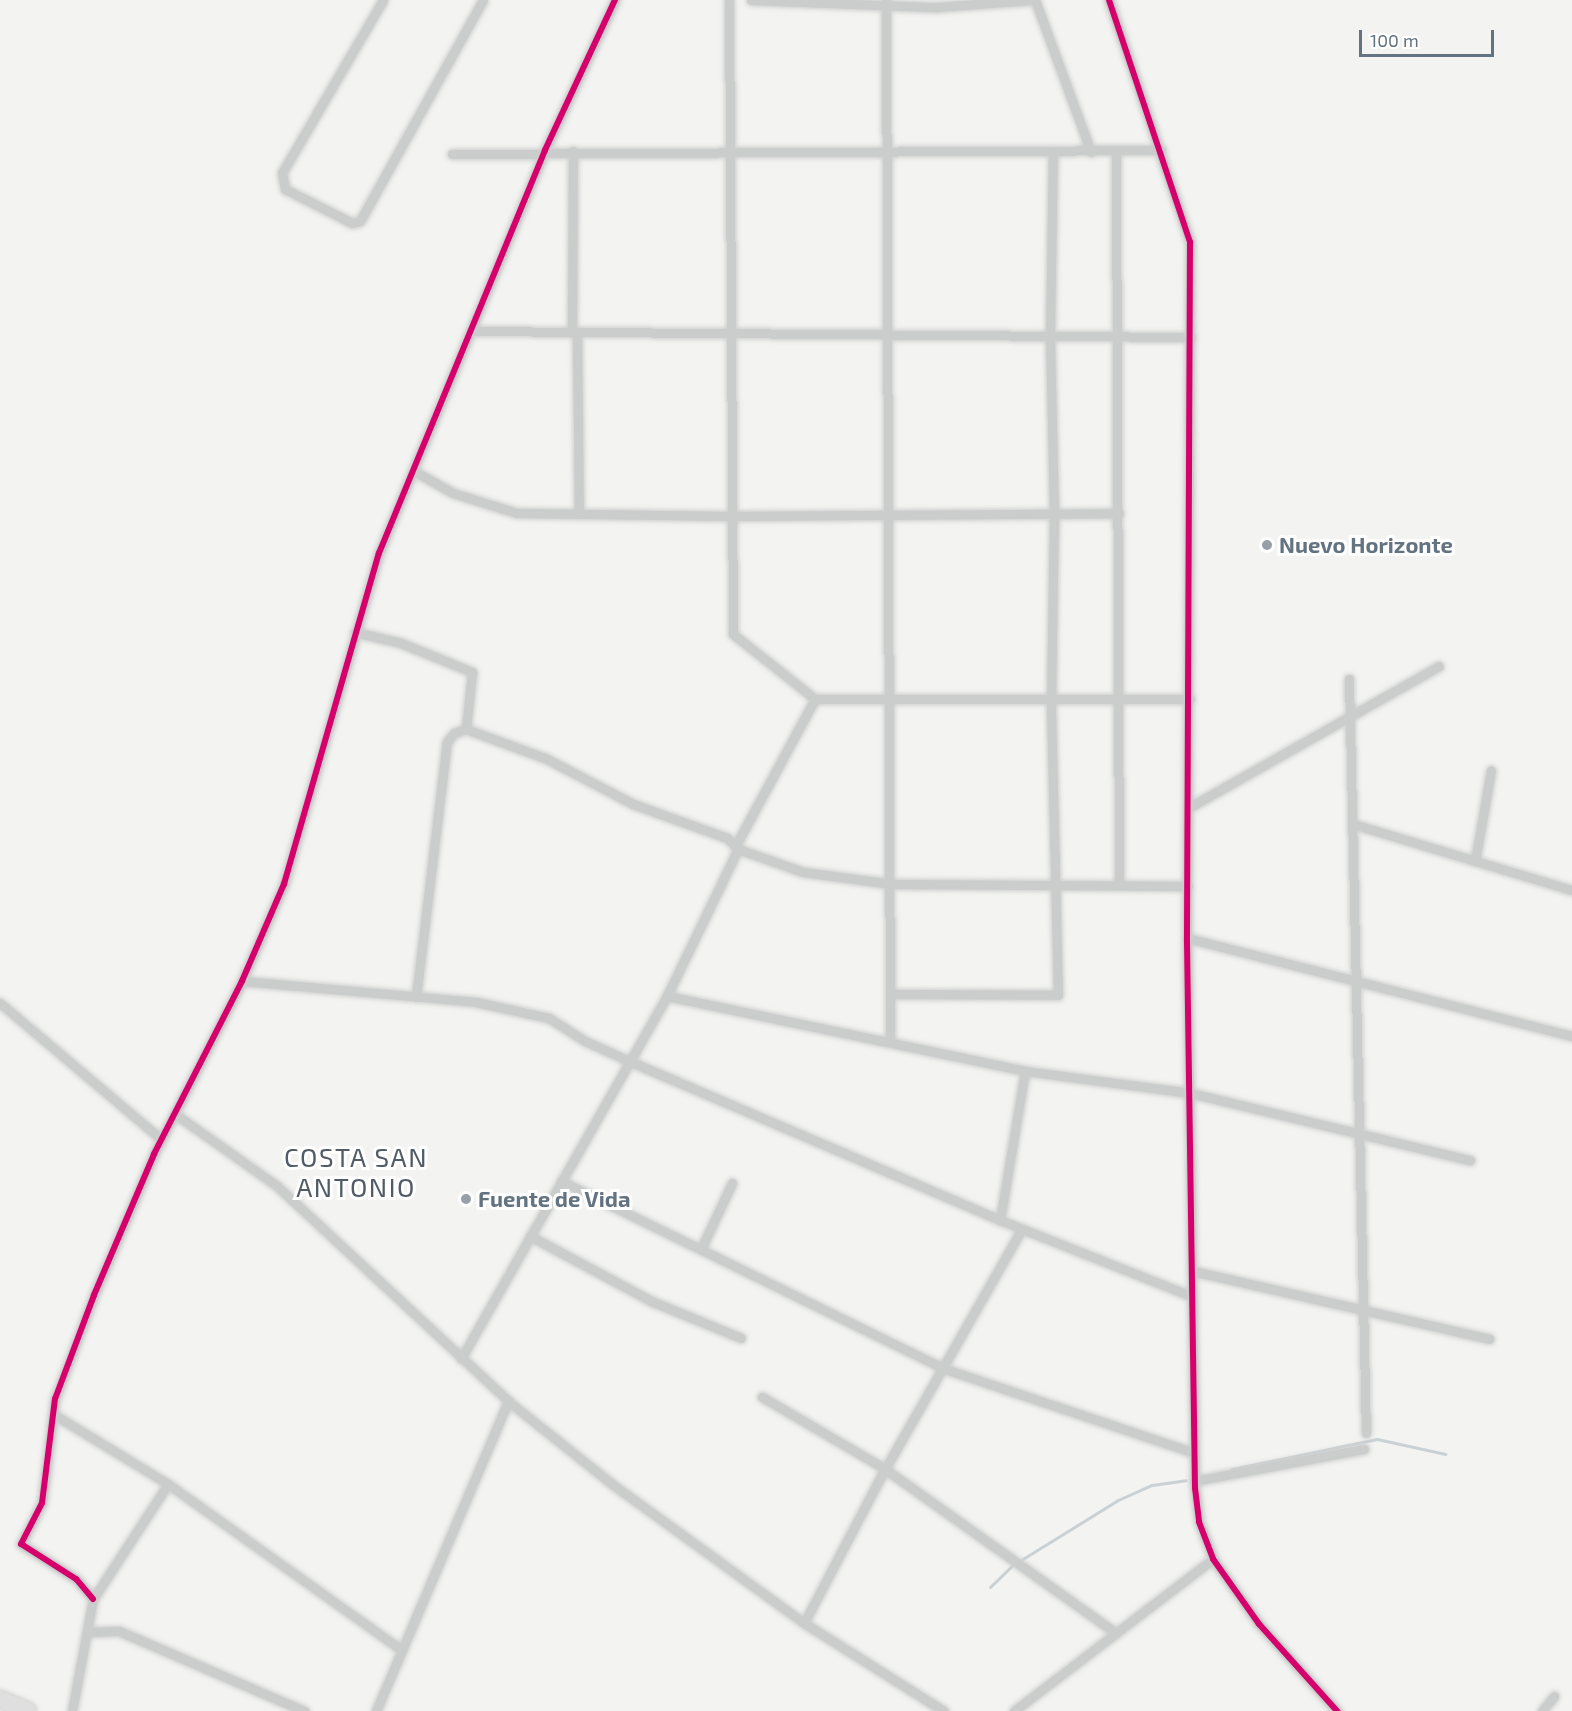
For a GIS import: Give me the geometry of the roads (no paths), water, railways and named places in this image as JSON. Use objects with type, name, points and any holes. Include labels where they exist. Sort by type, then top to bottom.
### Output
[{"type":"highway","points":[[0,1699],[28,1711]]},
{"type":"street","points":[[383,0],[281,179],[285,189],[352,223],[360,221],[483,0]]},
{"type":"street","points":[[93,1599],[76,1579],[21,1544],[42,1503],[53,1414],[94,1295],[162,1139],[243,981],[284,884],[379,553],[545,150],[615,0]]},
{"type":"street","points":[[729,0],[733,634],[815,699],[1190,699]]},
{"type":"street","points":[[751,0],[886,2],[937,7],[1033,0],[1091,152]]},
{"type":"street","points":[[1109,0],[1190,242],[1190,699],[1187,938],[1194,1481],[1199,1522],[1213,1559],[1259,1624],[1337,1711]]},
{"type":"street","points":[[886,2],[892,884],[890,1042]]},
{"type":"street","points":[[452,153],[545,150],[1053,153],[1161,150]]},
{"type":"street","points":[[573,151],[579,514]]},
{"type":"street","points":[[1116,152],[1119,334],[1119,885]]},
{"type":"street","points":[[891,994],[1059,995],[1054,885],[1051,700],[1054,514],[1050,334],[1053,153]]},
{"type":"street","points":[[471,331],[889,332],[1119,334],[1191,337]]},
{"type":"street","points":[[414,471],[486,506],[517,513],[732,516],[1119,513]]},
{"type":"street","points":[[355,632],[401,643],[471,672],[466,729]]},
{"type":"street","points":[[1188,808],[1439,666]]},
{"type":"street","points":[[1349,679],[1366,1433]]},
{"type":"street","points":[[461,1358],[667,996],[737,846],[815,699]]},
{"type":"street","points":[[416,996],[447,742],[454,733],[466,729],[547,759],[633,804],[803,872],[892,884],[1188,886]]},
{"type":"street","points":[[1475,861],[1491,770]]},
{"type":"street","points":[[1353,824],[1572,890]]},
{"type":"street","points":[[1187,938],[1356,979],[1572,1036]]},
{"type":"street","points":[[243,981],[416,996],[534,1013],[629,1061],[1000,1220],[1191,1296]]},
{"type":"street","points":[[667,996],[1025,1071],[1190,1093],[1470,1160]]},
{"type":"street","points":[[0,1003],[162,1139]]},
{"type":"street","points":[[1000,1220],[1025,1071]]},
{"type":"street","points":[[175,1114],[277,1186],[508,1401],[612,1484],[804,1623],[944,1711]]},
{"type":"street","points":[[561,1181],[942,1368],[1194,1453]]},
{"type":"street","points":[[701,1249],[732,1183]]},
{"type":"street","points":[[804,1623],[885,1469],[1022,1229]]},
{"type":"street","points":[[530,1236],[641,1296],[741,1338]]},
{"type":"street","points":[[1193,1271],[1489,1339]]},
{"type":"street","points":[[762,1397],[885,1469],[1114,1632]]},
{"type":"street","points":[[376,1711],[508,1401]]},
{"type":"street","points":[[53,1414],[168,1484],[402,1650]]},
{"type":"street","points":[[1194,1481],[1365,1449]]},
{"type":"street","points":[[72,1711],[93,1599],[168,1484]]},
{"type":"street","points":[[1014,1711],[1114,1632],[1213,1559]]},
{"type":"street","points":[[88,1632],[119,1631],[304,1711]]},
{"type":"street","points":[[1542,1711],[1554,1696]]},
{"type":"waterway","points":[[1232,1469],[1377,1439],[1445,1454]]},
{"type":"waterway","points":[[1021,1560],[1118,1500],[1152,1485],[1186,1480]]},
{"type":"waterway","points":[[990,1587],[1012,1566]]},
{"type":"place","name":"Nuevo Horizonte","points":[[1267,545]]},
{"type":"place","name":"Fuente de Vida","points":[[466,1199]]},
{"type":"district","name":"COSTA SAN ANTONIO","points":[[356,1172]]}]
